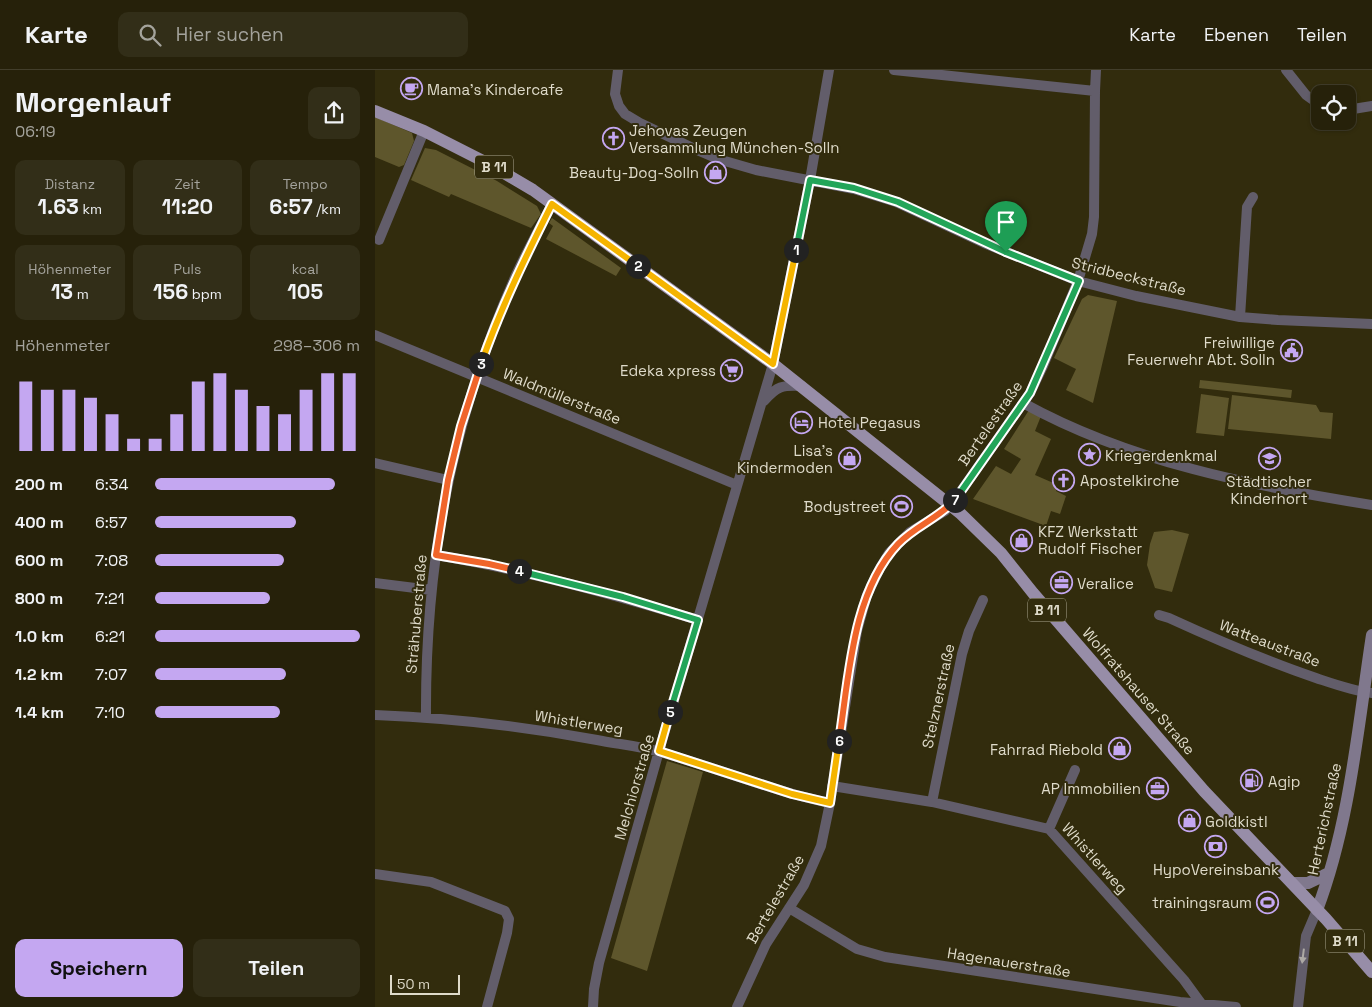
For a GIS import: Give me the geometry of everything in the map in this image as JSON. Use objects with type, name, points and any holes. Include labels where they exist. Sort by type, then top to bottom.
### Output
[{"type":"main road","name":"Wolfratshauser Straße","points":[[375,111],[424,131],[511,176],[552,204],[773,364],[950,505],[1001,553],[1039,600],[1198,784],[1293,883],[1372,972]]},
{"type":"main road","name":"Herterichstraße","points":[[1317,910],[1343,820],[1368,692],[1372,635]]},
{"type":"main road","points":[[1293,883],[1308,883],[1329,873]]},
{"type":"street","name":"Stridbeckstraße","points":[[617,70],[615,94],[619,106],[625,114],[639,123],[718,159],[756,170],[854,188],[898,202],[984,243],[1079,281],[1136,296],[1240,317],[1372,324]]},
{"type":"street","name":"Melchiorstraße","points":[[593,1007],[599,963],[659,751],[773,364],[810,180],[829,70]]},
{"type":"street","points":[[894,70],[1095,91]]},
{"type":"street","name":"Bertelestraße","points":[[737,1007],[766,944],[804,885],[815,861],[825,830],[857,631],[867,595],[880,568],[899,542],[910,532],[945,511],[1023,403],[1035,383],[1079,281],[1094,217],[1096,70]]},
{"type":"street","points":[[1286,70],[1311,99]]},
{"type":"street","points":[[1356,109],[1372,106]]},
{"type":"street","points":[[379,240],[424,131]]},
{"type":"street","points":[[1240,317],[1247,207],[1253,197]]},
{"type":"street","name":"Strähuberstraße","points":[[426,717],[427,642],[431,590],[448,480],[461,426],[493,330],[516,274],[552,204]]},
{"type":"street","name":"Waldmüllerstraße","points":[[375,336],[737,485]]},
{"type":"street","points":[[761,403],[775,389],[781,386],[802,386]]},
{"type":"street","points":[[1023,403],[1065,424],[1115,445],[1170,464],[1278,490],[1372,505]]},
{"type":"street","points":[[375,463],[448,480]]},
{"type":"street","points":[[436,555],[489,564],[549,578],[623,597],[698,620]]},
{"type":"street","points":[[375,583],[431,590]]},
{"type":"street","name":"Stelznerstraße","points":[[932,802],[962,654],[969,631],[983,600]]},
{"type":"street","name":"Watteaustraße","points":[[1159,615],[1279,666],[1368,692]]},
{"type":"street","name":"Whistlerweg","points":[[375,715],[426,717],[561,733],[659,751],[792,794],[830,803]]},
{"type":"street","points":[[1049,829],[1075,770]]},
{"type":"street","name":"Whistlerweg","points":[[832,786],[932,802],[1049,829],[1184,980],[1202,1005]]},
{"type":"street","points":[[375,874],[431,882],[505,910],[509,919],[507,933],[489,1006]]},
{"type":"street","name":"Hagenauerstraße","points":[[789,908],[857,949],[871,954],[1180,1002],[1236,1007]]},
{"type":"street","name":"Herterichstraße","points":[[1298,1007],[1306,936],[1317,910]]},
{"type":"shaded area","points":[[375,117],[412,133],[414,141],[404,165],[399,167],[375,157]]},
{"type":"shaded area","points":[[425,148],[436,150],[497,181],[537,206],[541,214],[531,228],[451,194],[449,197],[411,180]]},
{"type":"shaded area","points":[[552,218],[621,268],[616,276],[546,239],[553,226],[549,223]]},
{"type":"shaded area","points":[[1088,295],[1117,301],[1093,403],[1066,390],[1076,369],[1054,358],[1082,299]]},
{"type":"shaded area","points":[[1200,380],[1292,390],[1291,398],[1199,388]]},
{"type":"shaded area","points":[[1201,394],[1229,398],[1224,436],[1196,433]]},
{"type":"shaded area","points":[[1232,395],[1316,405],[1320,412],[1333,413],[1331,439],[1228,429]]},
{"type":"shaded area","points":[[1029,410],[1041,416],[1035,431],[1051,439],[1035,475],[1058,485],[1056,491],[1066,496],[1060,514],[1051,511],[1046,526],[973,499],[996,466],[1011,474],[1021,459],[1004,449]]},
{"type":"shaded area","points":[[1172,530],[1189,534],[1172,592],[1155,588],[1147,565],[1154,532]]},
{"type":"shaded area","points":[[667,761],[703,772],[647,971],[611,958]]},
{"type":"place","name":"Mama's Kindercafe","points":[[411,89]]},
{"type":"place","name":"Jehovas Zeugen Versammlung München-Solln","points":[[613,139]]},
{"type":"place","name":"Beauty-Dog-Solln","points":[[715,172]]},
{"type":"place","name":"Freiwillige Feuerwehr Abt. Solln","points":[[1291,351]]},
{"type":"place","name":"Edeka xpress","points":[[732,370]]},
{"type":"place","name":"Hotel Pegasus","points":[[802,422]]},
{"type":"place","name":"Kriegerdenkmal","points":[[1089,455]]},
{"type":"place","name":"Städtischer Kinderhort","points":[[1269,458]]},
{"type":"place","name":"Lisa's Kindermoden","points":[[849,459]]},
{"type":"place","name":"Apostelkirche","points":[[1064,480]]},
{"type":"place","name":"Bodystreet","points":[[902,506]]},
{"type":"place","name":"KFZ Werkstatt Rudolf Fischer","points":[[1022,540]]},
{"type":"place","name":"Veralice","points":[[1061,583]]},
{"type":"place","name":"Fahrrad Riebold","points":[[1119,749]]},
{"type":"place","name":"Agip","points":[[1252,781]]},
{"type":"place","name":"AP Immobilien","points":[[1157,788]]},
{"type":"place","name":"Goldkistl","points":[[1189,821]]},
{"type":"place","name":"HypoVereinsbank","points":[[1216,846]]},
{"type":"place","name":"trainingsraum","points":[[1268,902]]},
{"type":"route","points":[[810,180],[854,188],[898,202],[1006,252],[1079,281],[1030,393],[945,511],[910,532],[899,542],[889,553],[873,581],[862,610],[857,631],[830,803],[792,794],[659,751],[698,620],[623,597],[549,578],[489,564],[436,555],[448,480],[468,400],[493,330],[516,274],[552,204],[773,364],[810,180]]}]
